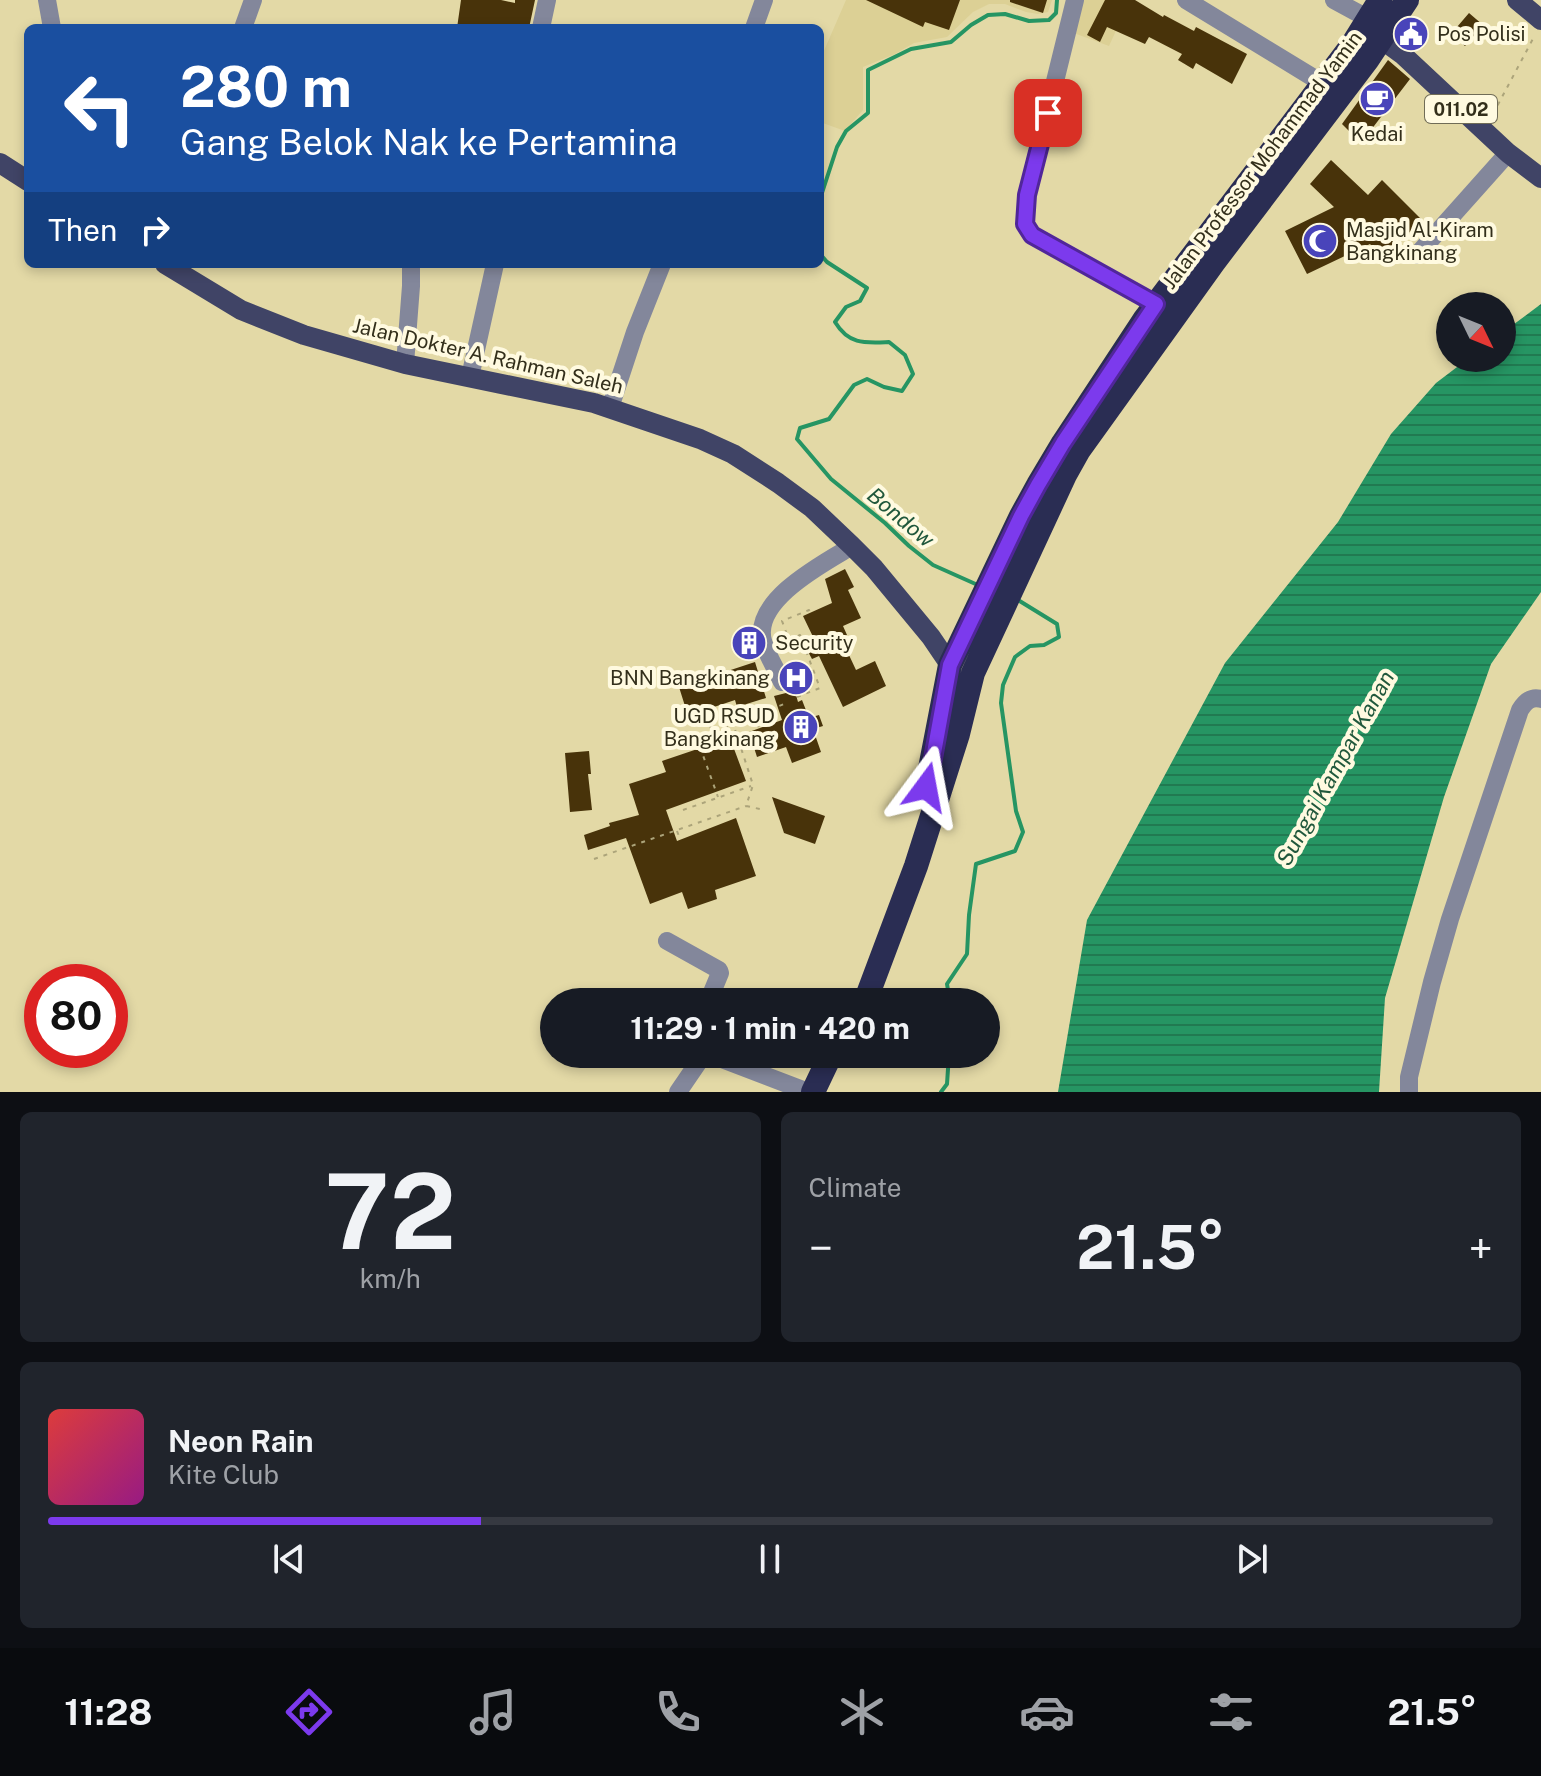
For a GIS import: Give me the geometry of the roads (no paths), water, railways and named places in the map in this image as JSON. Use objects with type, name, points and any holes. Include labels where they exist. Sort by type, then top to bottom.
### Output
[{"type":"highway","name":"Jalan Professor Mohammad Yamin","points":[[870,988],[916,866],[958,734],[985,620],[1006,574],[1079,450],[1322,83],[1377,19],[1407,0]]},
{"type":"highway","name":"Jalan Professor Mohammad Yamin","points":[[1006,574],[1027,506],[1063,443],[1156,304],[1206,256],[1377,19]]},
{"type":"highway","name":"Jalan Professor Mohammad Yamin","points":[[860,988],[920,811],[950,665],[962,641],[985,620]]},
{"type":"highway","points":[[811,1092],[824,1068]]},
{"type":"highway","points":[[824,1092],[835,1068]]},
{"type":"main road","points":[[1517,0],[1537,28]]},
{"type":"main road","name":"011.02","points":[[1377,19],[1403,55],[1508,153],[1541,178]]},
{"type":"main road","points":[[0,163],[24,178]]},
{"type":"main road","name":"Jalan Dokter A. Rahman Saleh","points":[[172,268],[241,310],[304,335],[405,364],[594,403],[700,439],[733,454],[812,508],[852,546],[931,637],[950,665]]},
{"type":"main road","points":[[931,637],[962,641]]},
{"type":"street","points":[[47,0],[51,24]]},
{"type":"street","points":[[244,24],[253,0]]},
{"type":"street","points":[[542,24],[547,0]]},
{"type":"street","points":[[755,24],[764,0]]},
{"type":"street","points":[[1075,0],[1027,195],[1025,224],[1032,235],[1156,304]]},
{"type":"street","points":[[1186,0],[1322,83]]},
{"type":"street","points":[[1334,0],[1377,19]]},
{"type":"street","points":[[1417,255],[1508,153]]},
{"type":"street","points":[[405,364],[411,268]]},
{"type":"street","points":[[470,377],[494,268]]},
{"type":"street","points":[[610,408],[660,268]]},
{"type":"street","points":[[782,682],[763,640],[770,608],[786,589],[852,546]]},
{"type":"street","points":[[1409,1092],[1409,1077],[1450,919],[1520,710],[1524,702],[1541,699]]},
{"type":"street","points":[[667,941],[719,970],[714,988]]},
{"type":"street","points":[[678,1092],[696,1068]]},
{"type":"street","points":[[745,1068],[811,1092]]},
{"type":"water","name":"Sungai Kampar Kanan","points":[[1541,304],[1541,592],[1491,664],[1444,797],[1385,998],[1379,1092],[1058,1092],[1087,920],[1225,663],[1338,522],[1391,434],[1436,383],[1451,372],[1516,372],[1516,323]]},
{"type":"waterway","name":"Bondow","points":[[824,187],[837,147],[846,131],[868,113],[868,70],[911,49],[951,42],[988,15],[1005,14],[1029,21],[1049,20],[1056,13],[1057,0]]},
{"type":"waterway","name":"Bondow","points":[[824,259],[867,288],[860,301],[846,307],[835,322],[840,330],[858,341],[889,342],[905,355],[913,374],[902,391],[867,379],[854,385],[829,419],[800,428],[797,439],[831,479],[909,546],[933,565],[980,586]]},
{"type":"waterway","name":"Bondow","points":[[948,988],[947,984],[967,954],[976,864],[1015,851],[1023,832],[1016,811],[1001,703],[1003,685],[1015,657],[1030,646],[1044,645],[1059,637],[1057,624],[1018,600]]},
{"type":"waterway","name":"Bondow","points":[[941,1092],[947,1084],[948,1068]]},
{"type":"place","name":"Pos Polisi","points":[[1411,34]]},
{"type":"place","name":"Kedai","points":[[1377,99]]},
{"type":"place","name":"Masjid Al-Kiram Bangkinang","points":[[1320,241]]},
{"type":"place","name":"Security","points":[[749,643]]},
{"type":"place","name":"BNN Bangkinang","points":[[796,678]]},
{"type":"place","name":"UGD RSUD Bangkinang","points":[[801,727]]}]
